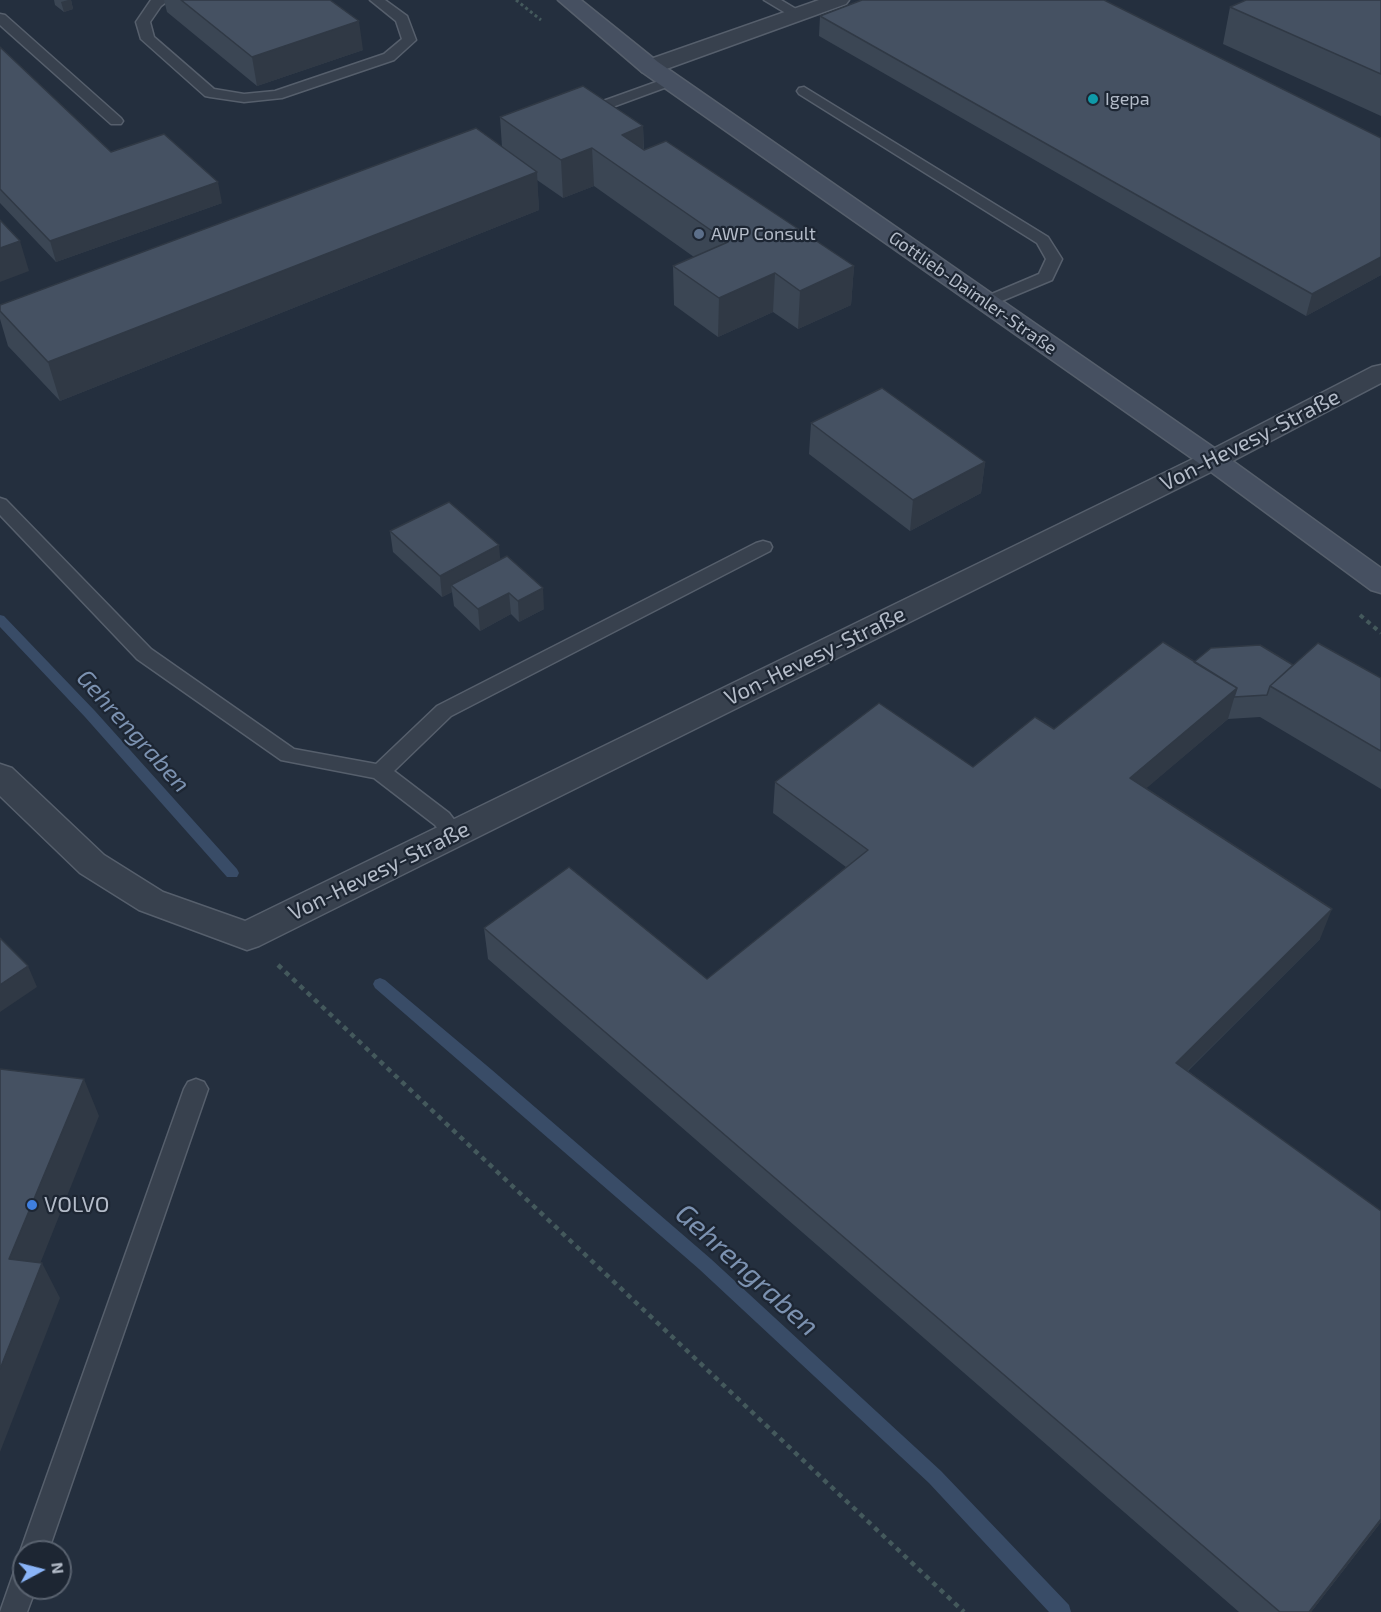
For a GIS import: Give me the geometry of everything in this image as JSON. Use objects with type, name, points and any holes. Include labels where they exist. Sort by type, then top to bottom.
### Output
[{"type":"street","name":"Gottlieb-Daimler-Straße","points":[[568,0],[660,74],[1213,460],[1381,583]]},
{"type":"street","points":[[660,74],[839,0]]},
{"type":"street","name":"Von-Hevesy-Straße","points":[[247,936],[1213,460],[1381,373]]},
{"type":"street","points":[[0,776],[92,864],[152,901],[247,936]]},
{"type":"lane","points":[[162,0],[156,3],[143,22],[148,39],[210,93],[244,98],[277,95],[389,57],[409,40],[402,19],[376,0]]},
{"type":"lane","points":[[771,0],[799,15]]},
{"type":"lane","points":[[0,18],[116,121]]},
{"type":"lane","points":[[572,118],[660,74]]},
{"type":"lane","points":[[804,91],[1043,240],[1054,259],[1046,277],[986,302]]},
{"type":"lane","points":[[0,504],[144,654],[288,755],[380,772],[441,819],[454,834]]},
{"type":"lane","points":[[380,772],[444,711],[763,547]]},
{"type":"lane","points":[[38,1540],[196,1089]]},
{"type":"path","points":[[247,936],[964,1612]]},
{"type":"building","points":[[181,0],[330,0],[359,21],[252,57]]},
{"type":"building","name":"Igepa","points":[[862,0],[1104,0],[1381,138],[1381,257],[1312,294],[820,16]]},
{"type":"building","points":[[1246,0],[1381,0],[1381,74],[1230,7]]},
{"type":"building","points":[[0,47],[111,152],[164,134],[218,182],[50,241],[0,189]]},
{"type":"building","points":[[583,86],[643,126],[622,135],[644,150],[666,141],[854,266],[800,291],[775,273],[719,298],[673,266],[728,242],[592,148],[561,160],[500,117]]},
{"type":"building","points":[[476,128],[537,172],[48,362],[0,311],[0,305]]},
{"type":"building","points":[[0,220],[20,241],[0,248]]},
{"type":"building","points":[[882,388],[985,462],[913,500],[811,423]]},
{"type":"building","points":[[449,502],[499,545],[440,576],[390,531]]},
{"type":"building","points":[[507,556],[543,588],[518,601],[509,593],[478,609],[451,585]]},
{"type":"building","points":[[1163,642],[1237,688],[1130,778],[1332,909],[1176,1063],[1381,1211],[1381,1519],[1309,1612],[1280,1612],[484,928],[569,867],[707,979],[868,850],[775,782],[879,703],[973,767],[1035,717],[1054,729]]},
{"type":"building","points":[[1318,643],[1381,678],[1381,751],[1270,686]]},
{"type":"building","points":[[1260,645],[1293,665],[1270,686],[1267,695],[1234,697],[1237,688],[1194,662],[1211,648]]},
{"type":"building","points":[[0,938],[28,966],[0,985]]},
{"type":"building","points":[[0,1069],[84,1079],[9,1259],[42,1263],[0,1369]]},
{"type":"waterway","name":"Gehrengraben","points":[[0,619],[90,714],[232,873]]},
{"type":"waterway","name":"Gehrengraben","points":[[380,984],[705,1264],[935,1477],[1062,1612]]},
{"type":"place","name":"Igepa","points":[[1093,99]]},
{"type":"place","name":"AWP Consult","points":[[699,234]]},
{"type":"place","name":"VOLVO","points":[[32,1205]]}]
